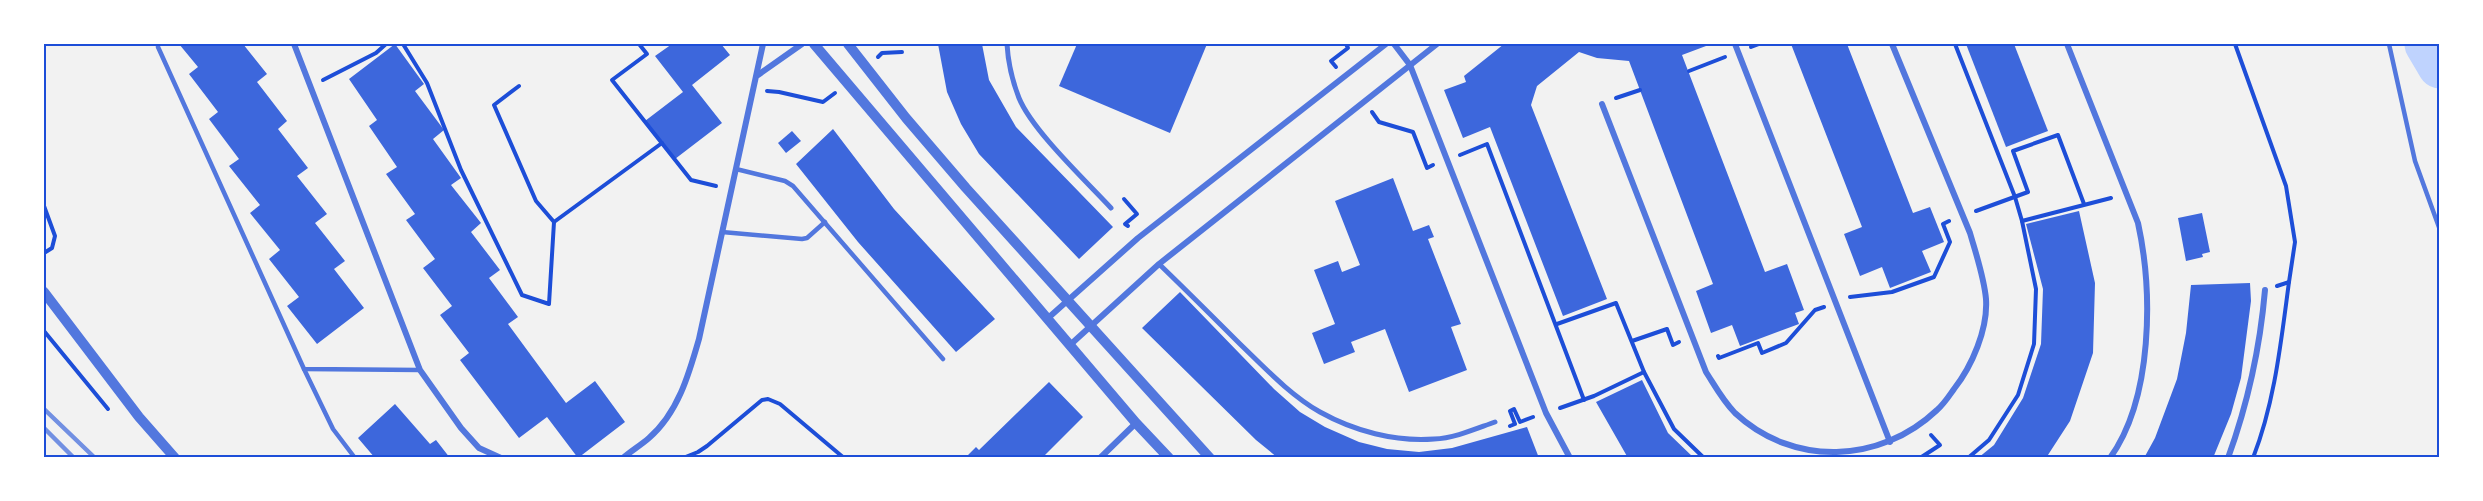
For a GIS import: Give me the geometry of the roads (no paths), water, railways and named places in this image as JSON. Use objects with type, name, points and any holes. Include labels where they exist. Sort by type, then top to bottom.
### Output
[{"type":"street","points":[[294,44],[420,370],[461,428],[479,448],[501,458]]},
{"type":"street","points":[[623,458],[650,438],[671,413],[688,376],[699,339],[763,44]]},
{"type":"street","points":[[757,75],[802,44]]},
{"type":"street","points":[[814,44],[1136,423],[1169,458]]},
{"type":"street","points":[[848,44],[906,118],[966,188],[1069,299],[1210,458]]},
{"type":"street","points":[[1007,44],[1008,61],[1020,100],[1043,134],[1111,208]]},
{"type":"street","points":[[1047,319],[1137,238],[1386,44]]},
{"type":"street","points":[[1394,44],[1410,65],[1546,413],[1570,458]]},
{"type":"street","points":[[1070,345],[1159,264],[1437,44]]},
{"type":"street","points":[[1735,44],[1890,442]]},
{"type":"street","points":[[1602,104],[1706,372],[1719,394],[1734,411],[1770,438],[1812,452],[1831,454],[1854,452],[1890,442],[1907,433],[1938,410],[1961,381],[1972,359],[1981,331],[1986,300],[1979,262],[1970,233],[1892,44]]},
{"type":"street","points":[[2067,44],[2138,223],[2145,255],[2147,340],[2133,408],[2110,458]]},
{"type":"street","points":[[1159,264],[1272,374],[1319,411],[1361,429],[1408,440],[1436,439],[1461,434],[1495,422]]},
{"type":"street","points":[[2228,458],[2248,398],[2261,335],[2265,290]]},
{"type":"street","points":[[44,292],[139,417],[175,458]]},
{"type":"street","points":[[1100,458],[1136,423]]},
{"type":"lane","points":[[2389,44],[2415,160],[2439,230]]},
{"type":"lane","points":[[158,47],[304,369],[333,429],[355,458]]},
{"type":"lane","points":[[736,169],[785,181],[793,186],[943,359]]},
{"type":"lane","points":[[722,232],[802,239],[807,238],[825,222]]},
{"type":"lane","points":[[304,369],[420,370]]},
{"type":"waterway","points":[[2427,44],[2440,66]]},
{"type":"railway","points":[[44,409],[95,458]]},
{"type":"railway","points":[[44,428],[74,458]]}]
